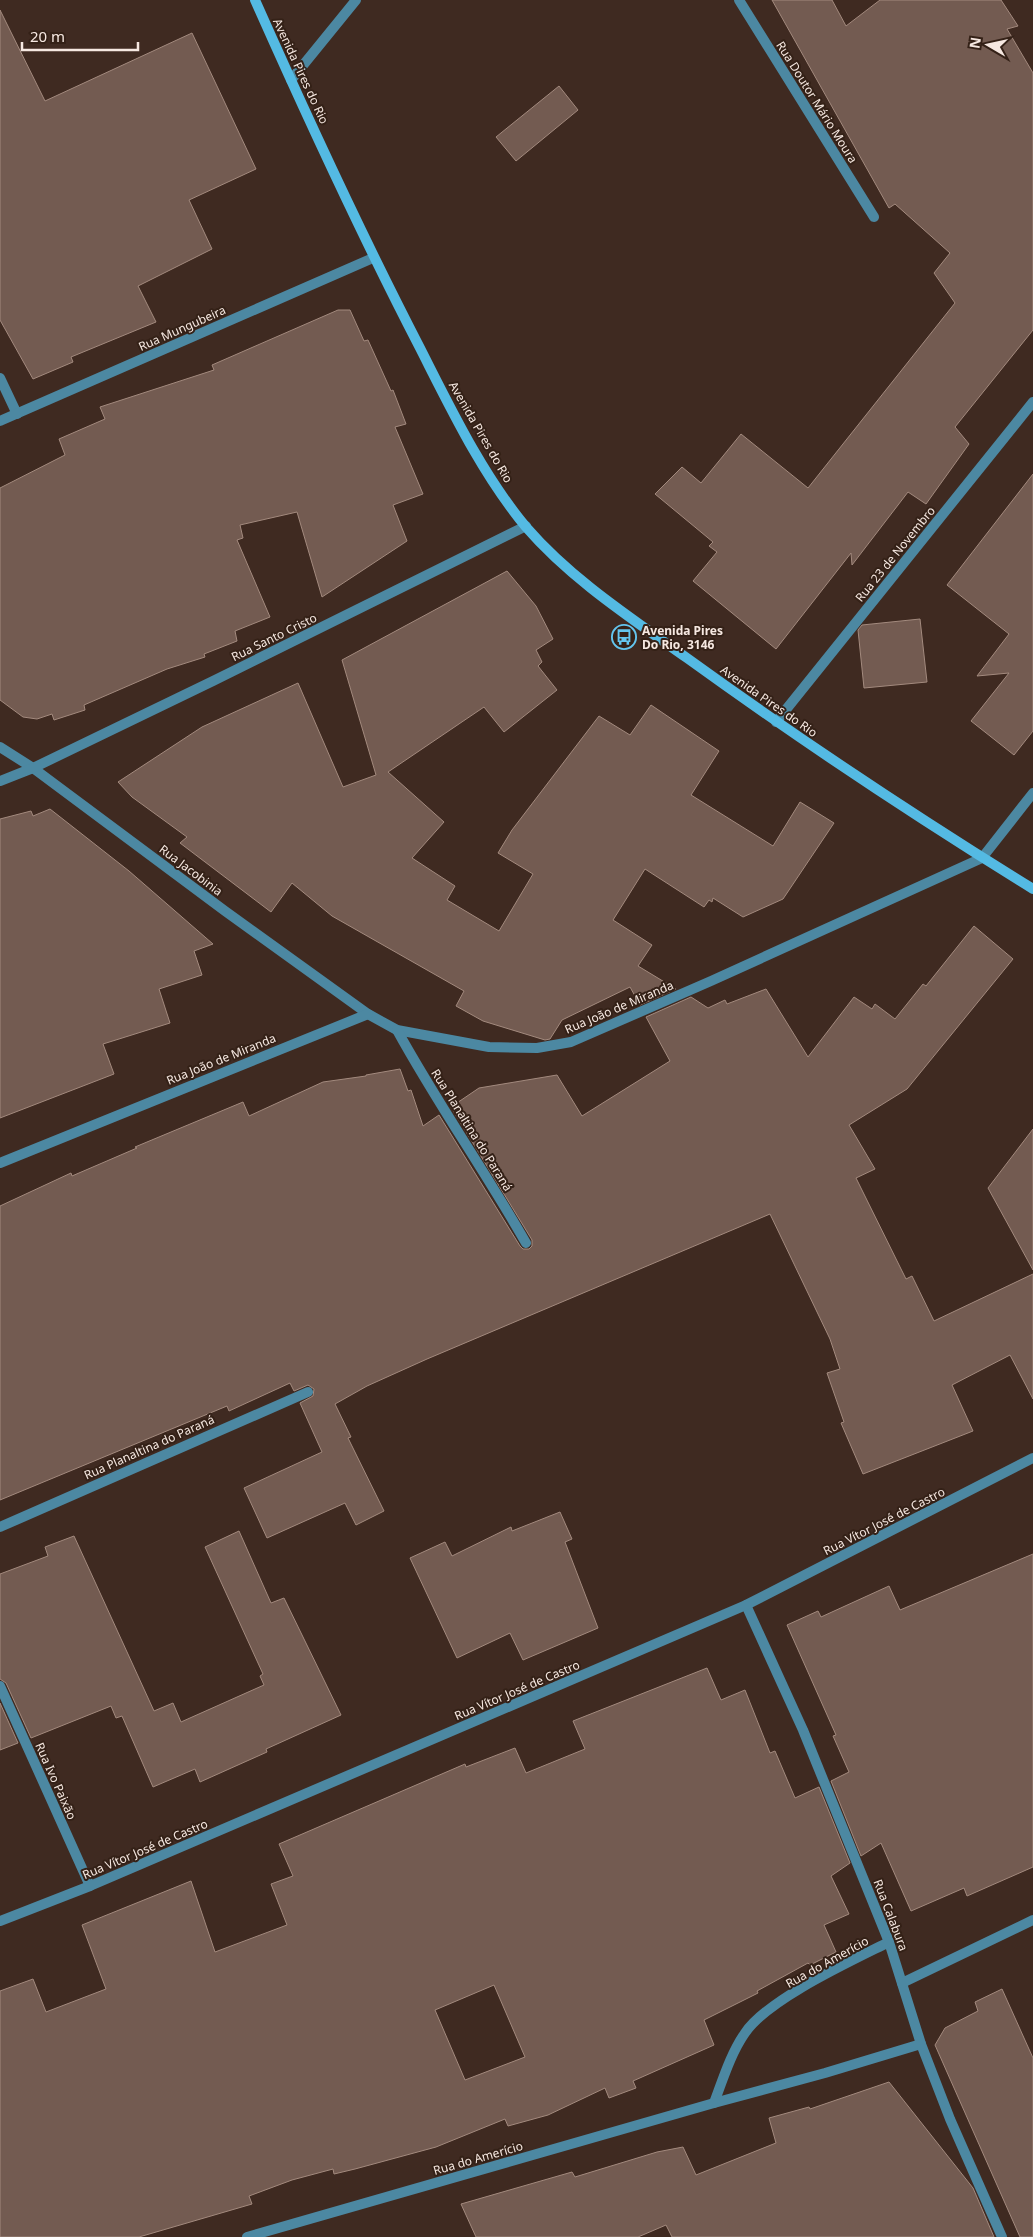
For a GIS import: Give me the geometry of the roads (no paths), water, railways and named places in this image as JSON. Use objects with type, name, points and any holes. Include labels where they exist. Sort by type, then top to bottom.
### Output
[{"type":"main road","name":"Avenida Pires do Rio","points":[[254,0],[374,258],[457,420],[486,470],[526,526],[566,567],[612,604],[776,722],[982,858],[1033,888]]},
{"type":"street","points":[[291,80],[356,0]]},
{"type":"street","name":"Rua Doutor Mário Moura","points":[[739,0],[874,217]]},
{"type":"street","name":"Rua Mungubeira","points":[[0,421],[374,258]]},
{"type":"street","points":[[0,378],[17,414]]},
{"type":"street","name":"Rua 23 de Novembro","points":[[776,722],[1033,402]]},
{"type":"street","name":"Rua Santo Cristo","points":[[0,782],[33,768],[526,526]]},
{"type":"street","name":"Rua Jacobinia","points":[[0,747],[33,768],[225,911],[368,1014]]},
{"type":"street","points":[[982,858],[1033,793]]},
{"type":"street","name":"Rua João de Miranda","points":[[0,1163],[368,1014],[397,1030],[489,1047],[537,1048],[571,1042],[711,981],[982,858]]},
{"type":"street","name":"Rua Planaltina do Paraná","points":[[397,1030],[414,1062],[488,1177],[526,1243]]},
{"type":"street","name":"Rua Planaltina do Paraná","points":[[0,1527],[308,1392]]},
{"type":"street","name":"Rua Vítor José de Castro","points":[[0,1921],[90,1886],[746,1605],[1033,1458]]},
{"type":"street","name":"Rua Calabura","points":[[746,1605],[804,1730],[889,1942],[921,2044],[950,2119],[1002,2237]]},
{"type":"street","name":"Rua Ivo Paixão","points":[[0,1686],[90,1886]]},
{"type":"street","points":[[902,1982],[1033,1920]]},
{"type":"street","name":"Rua do Amerício","points":[[714,2103],[737,2046],[745,2032],[760,2016],[832,1971],[889,1942]]},
{"type":"street","name":"Rua do Amerício","points":[[247,2237],[921,2044]]},
{"type":"place","name":"Avenida Pires Do Rio, 3146","points":[[624,637]]}]
